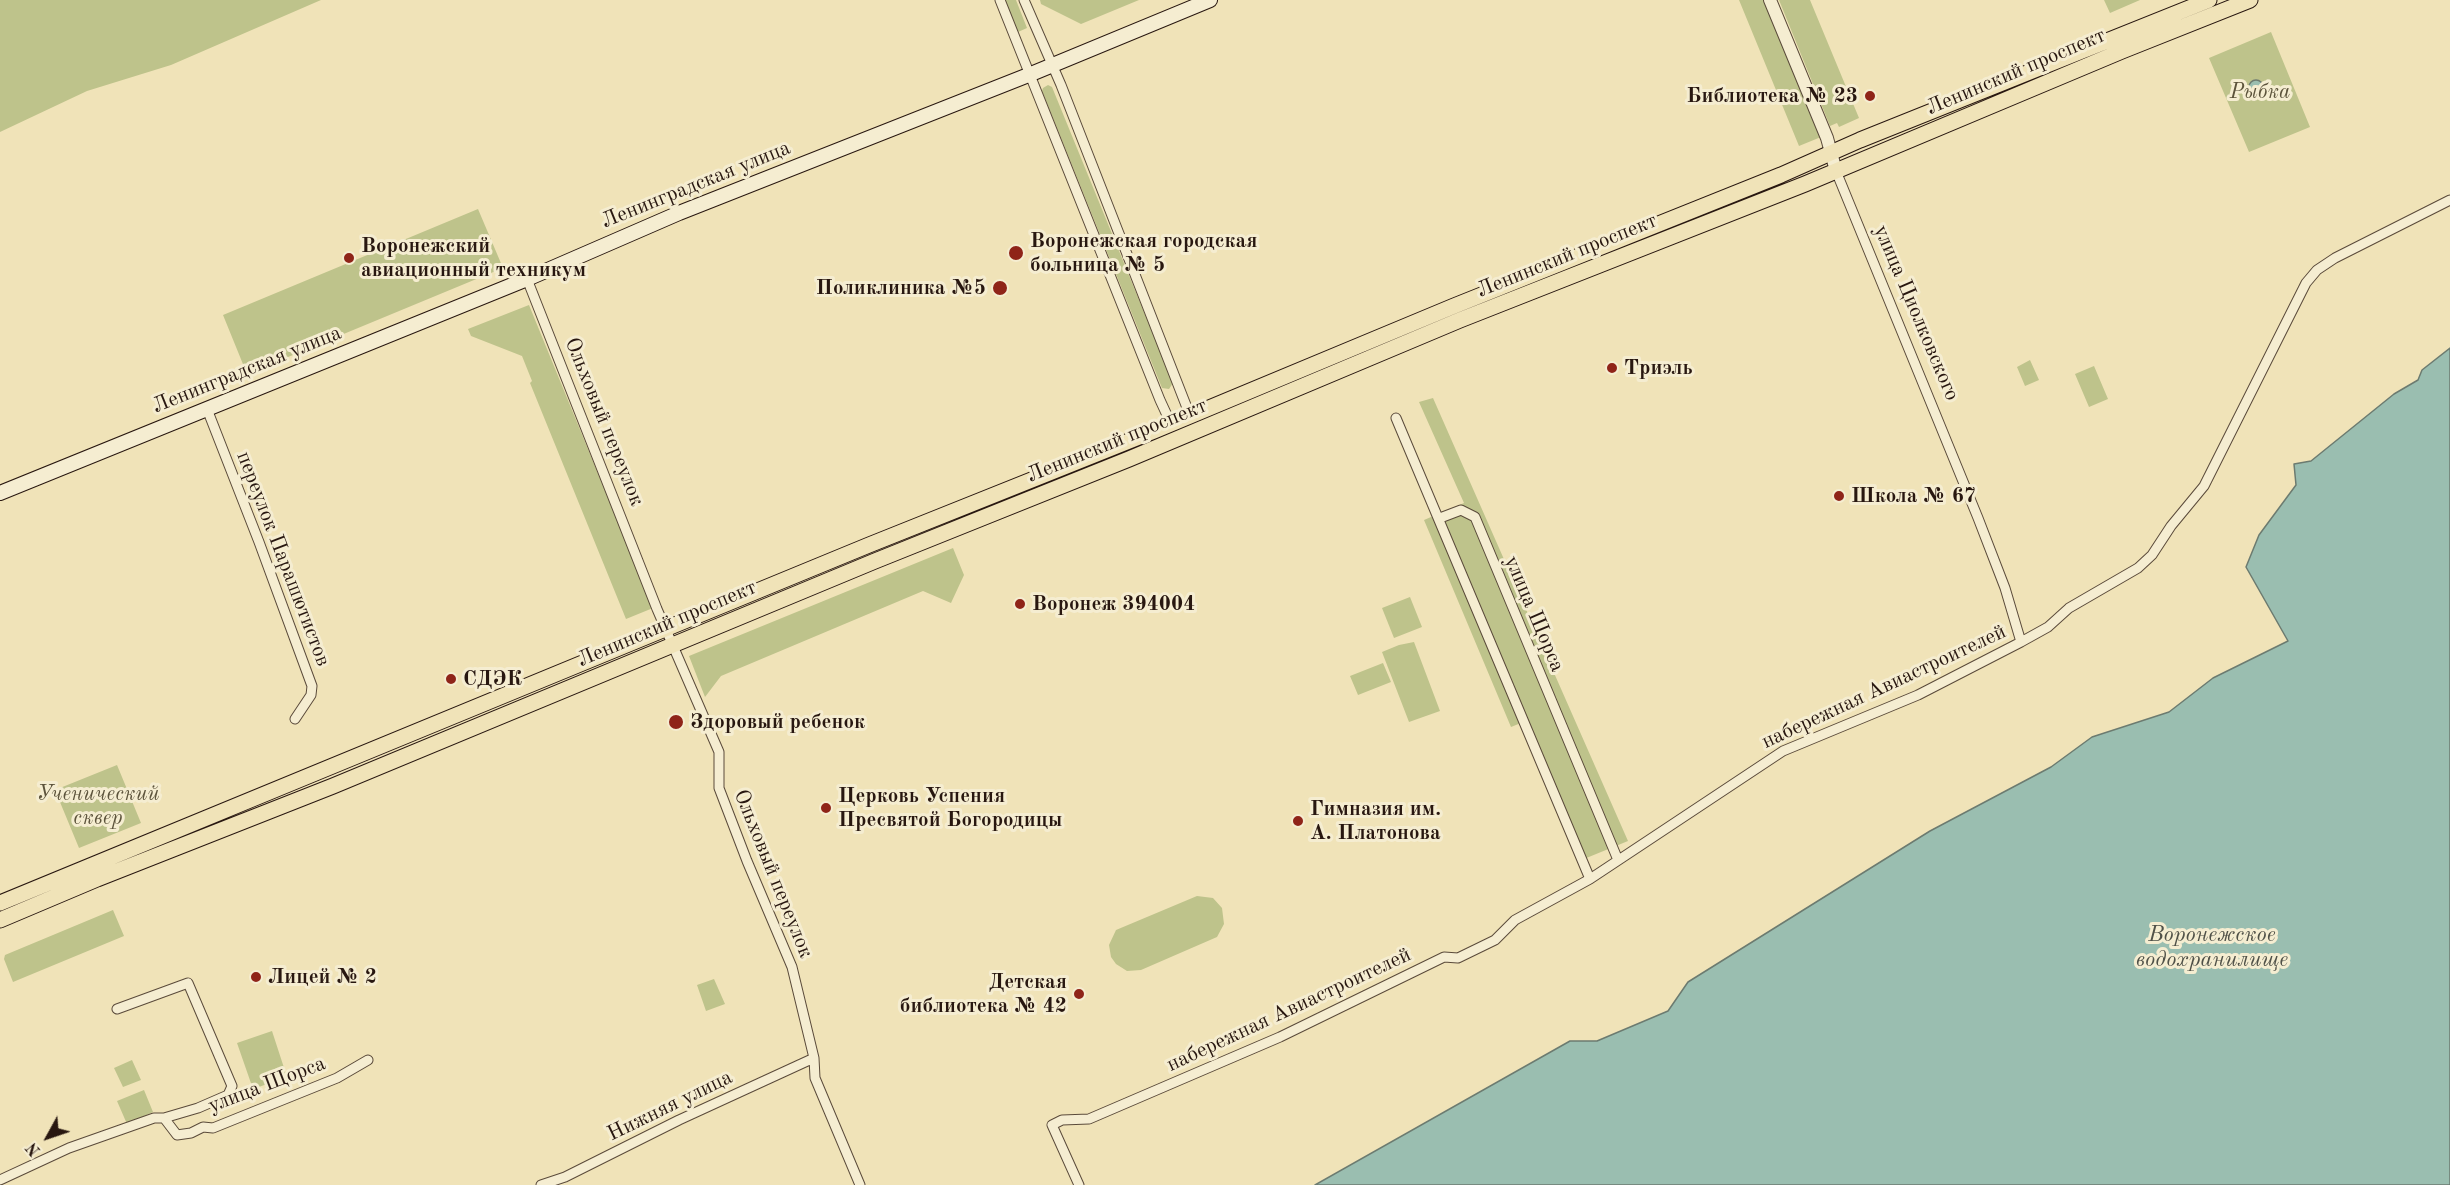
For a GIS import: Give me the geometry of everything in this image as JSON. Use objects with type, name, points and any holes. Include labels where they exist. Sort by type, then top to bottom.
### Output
[{"type":"main road","name":"Ленинградская улица","points":[[0,493],[527,279],[679,213],[1031,74],[1210,0]]},
{"type":"main road","name":"Ленинский проспект","points":[[0,903],[2210,0]]},
{"type":"main road","name":"Ленинский проспект","points":[[0,920],[97,879],[333,786],[1460,320],[1836,171],[2250,0]]},
{"type":"street","points":[[1000,0],[1170,424],[1186,435],[1192,416],[1053,65],[1024,0]]},
{"type":"street","name":"улица Циолковского","points":[[1770,0],[1832,153],[1836,171],[1966,486],[2005,588],[2021,642]]},
{"type":"street","name":"набережная Авиастроителей","points":[[1079,1185],[1052,1125],[1062,1120],[1089,1119],[1280,1037],[1444,957],[1458,958],[1495,940],[1515,920],[1590,879],[1783,751],[1918,695],[2021,642],[2048,627],[2069,608],[2138,568],[2152,555],[2171,526],[2204,486],[2306,283],[2317,270],[2335,258],[2450,200]]},
{"type":"street","name":"Ольховый переулок","points":[[527,279],[666,630],[719,752],[719,788],[792,967],[814,1058],[815,1078],[860,1185]]},
{"type":"street","name":"переулок Парашютистов","points":[[207,409],[312,686],[311,695],[295,719]]},
{"type":"street","points":[[1396,418],[1590,879]]},
{"type":"street","name":"улица Щорса","points":[[1440,518],[1461,510],[1474,517],[1618,860]]},
{"type":"street","points":[[0,1180],[69,1148],[154,1118],[164,1118],[198,1108],[228,1095],[232,1086],[188,983],[117,1009]]},
{"type":"street","name":"Нижняя улица","points":[[541,1185],[565,1177],[679,1120],[814,1058]]},
{"type":"street","name":"улица Щорса","points":[[164,1118],[177,1135],[184,1136],[203,1127],[213,1128],[337,1078],[368,1060]]},
{"type":"green space","points":[[0,0],[321,0],[171,65],[87,91],[0,132]]},
{"type":"green space","points":[[1005,0],[1016,0],[1027,28],[1018,32]]},
{"type":"green space","points":[[1040,0],[1139,0],[1081,24],[1041,4]]},
{"type":"green space","points":[[1739,0],[1765,0],[1821,137],[1799,146]]},
{"type":"green space","points":[[1779,0],[1810,0],[1859,118],[1839,127],[1837,123],[1830,126]]},
{"type":"green space","points":[[2104,0],[2140,0],[2110,13]]},
{"type":"green space","name":"Рыбка","points":[[2271,32],[2310,127],[2249,152],[2209,58]]},
{"type":"green space","points":[[1048,85],[1052,87],[1173,383],[1169,389],[1162,388],[1042,91]]},
{"type":"green space","points":[[478,209],[503,268],[247,374],[223,315]]},
{"type":"green space","points":[[529,305],[653,608],[626,619],[530,383],[532,381],[522,356],[471,336],[468,329]]},
{"type":"green space","points":[[2030,360],[2039,380],[2025,386],[2017,367]]},
{"type":"green space","points":[[2094,366],[2108,399],[2089,407],[2075,374]]},
{"type":"green space","points":[[1433,398],[1628,841],[1579,861],[1521,723],[1511,727],[1424,520],[1464,503],[1419,402]]},
{"type":"green space","points":[[953,548],[964,575],[951,603],[923,591],[721,676],[705,697],[689,656]]},
{"type":"green space","points":[[1410,597],[1422,627],[1394,638],[1382,608]]},
{"type":"green space","points":[[1414,642],[1440,711],[1409,722],[1382,652]]},
{"type":"green space","points":[[1383,663],[1391,682],[1358,695],[1350,676]]},
{"type":"green space","name":"Ученический сквер","points":[[117,765],[141,823],[79,848],[55,790]]},
{"type":"green space","points":[[1197,896],[1213,898],[1222,908],[1224,924],[1217,937],[1141,970],[1127,971],[1116,964],[1111,957],[1109,945],[1116,930]]},
{"type":"green space","points":[[113,910],[124,936],[13,982],[4,959],[5,955]]},
{"type":"green space","points":[[714,979],[725,1004],[706,1011],[697,985]]},
{"type":"green space","points":[[272,1031],[287,1077],[253,1089],[237,1043]]},
{"type":"green space","points":[[132,1060],[141,1080],[123,1087],[114,1068]]},
{"type":"green space","points":[[144,1090],[153,1112],[127,1124],[117,1101]]},
{"type":"water","points":[[2253,80],[2259,80],[2263,87],[2259,94],[2253,94],[2249,90],[2249,84]]},
{"type":"water","name":"Воронежское водохранилище","points":[[2450,348],[2450,1185],[1315,1185],[1570,1041],[1597,1041],[1668,1011],[1688,982],[1930,831],[2051,767],[2092,737],[2169,712],[2213,678],[2288,641],[2246,567],[2259,535],[2296,485],[2294,464],[2311,461],[2394,394],[2418,380],[2422,370]]},
{"type":"place","name":"Библиотека № 23","points":[[1870,96]]},
{"type":"place","name":"Воронежская городская больница № 5","points":[[1016,253]]},
{"type":"place","name":"Воронежский авиационный техникум","points":[[349,258]]},
{"type":"place","name":"Поликлиника №5","points":[[1000,288]]},
{"type":"place","name":"Триэль","points":[[1612,368]]},
{"type":"place","name":"Школа № 67","points":[[1839,496]]},
{"type":"place","name":"Воронеж 394004","points":[[1020,604]]},
{"type":"place","name":"СДЭК","points":[[451,679]]},
{"type":"place","name":"Здоровый ребенок","points":[[676,722]]},
{"type":"place","name":"Церковь Успения Пресвятой Богородицы","points":[[826,808]]},
{"type":"place","name":"Гимназия им. А. Платонова","points":[[1298,821]]},
{"type":"place","name":"Лицей № 2","points":[[256,977]]},
{"type":"place","name":"Детская библиотека № 42","points":[[1079,994]]}]
